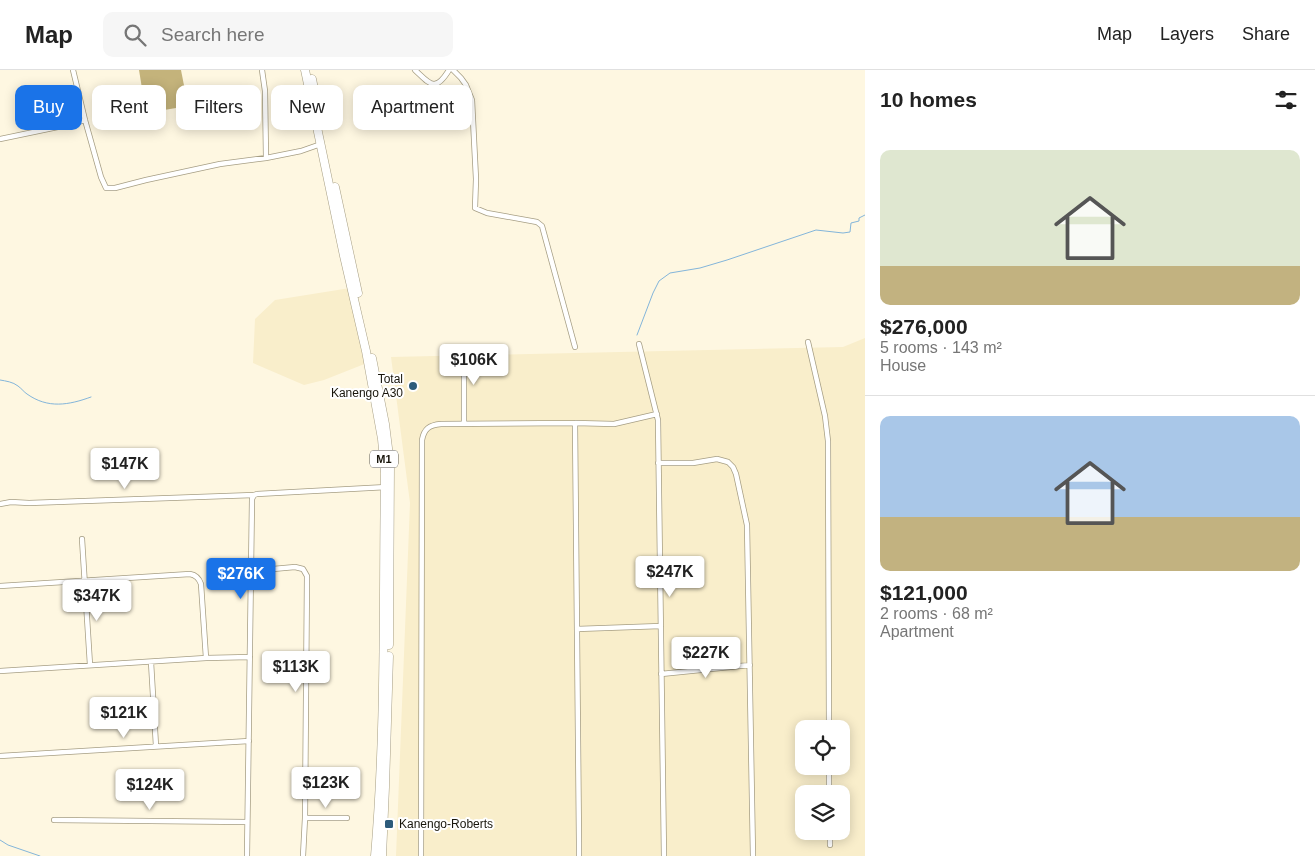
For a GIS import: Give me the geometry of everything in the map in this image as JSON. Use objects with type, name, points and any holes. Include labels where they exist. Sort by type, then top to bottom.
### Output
[{"type":"highway","name":"M1","points":[[305,70],[372,386],[384,451],[388,487],[388,691],[382,856]]},
{"type":"highway","name":"M1","points":[[310,70],[379,389],[388,440],[390,464],[379,814],[375,856]]},
{"type":"street","points":[[72,70],[84,120],[106,188],[115,188],[213,166],[301,151],[321,144]]},
{"type":"street","points":[[262,70],[265,90],[266,158]]},
{"type":"street","points":[[415,70],[430,84],[434,85],[438,84],[451,70],[466,85],[472,100],[476,208],[487,213],[537,222],[542,226],[575,346]]},
{"type":"street","points":[[0,139],[84,120]]},
{"type":"street","points":[[808,342],[825,416],[828,441],[829,720]]},
{"type":"street","points":[[639,344],[656,414],[664,856]]},
{"type":"street","points":[[464,349],[464,424]]},
{"type":"street","points":[[422,856],[422,440],[426,429],[434,424],[614,424],[656,414]]},
{"type":"street","points":[[575,423],[580,842],[578,856]]},
{"type":"street","points":[[658,463],[717,459],[728,462],[734,470],[748,525],[753,856]]},
{"type":"street","points":[[0,504],[11,502],[29,503],[254,495],[388,487]]},
{"type":"street","points":[[247,856],[252,503],[254,495]]},
{"type":"street","points":[[82,539],[90,665]]},
{"type":"street","points":[[251,571],[295,567],[303,569],[308,580],[303,856]]},
{"type":"street","points":[[0,586],[190,574],[198,577],[201,584],[206,658]]},
{"type":"street","points":[[577,629],[661,626]]},
{"type":"street","points":[[0,671],[250,657]]},
{"type":"street","points":[[151,662],[156,746]]},
{"type":"street","points":[[661,674],[750,665]]},
{"type":"street","points":[[0,756],[249,741]]},
{"type":"street","points":[[305,818],[347,818]]},
{"type":"street","points":[[54,820],[247,822]]},
{"type":"street","points":[[830,840],[830,845]]},
{"type":"shaded area","points":[[139,70],[181,70],[184,85],[176,85],[176,108],[166,110],[166,85],[141,85]]},
{"type":"shaded area","points":[[350,288],[367,363],[324,380],[304,385],[253,363],[255,319],[275,300]]},
{"type":"shaded area","points":[[865,338],[865,856],[396,856],[410,503],[391,357],[843,347]]},
{"type":"waterway","points":[[637,335],[659,281],[670,273],[700,268],[816,230],[850,232],[851,223],[859,221],[859,218],[865,215]]},
{"type":"waterway","points":[[0,380],[14,384],[35,399],[51,404],[67,404],[91,397]]},
{"type":"waterway","points":[[0,840],[8,845],[40,856]]},
{"type":"place","name":"Total Kanengo A30","points":[[413,386]]},
{"type":"place","name":"Kanengo-Roberts","points":[[389,824]]}]
